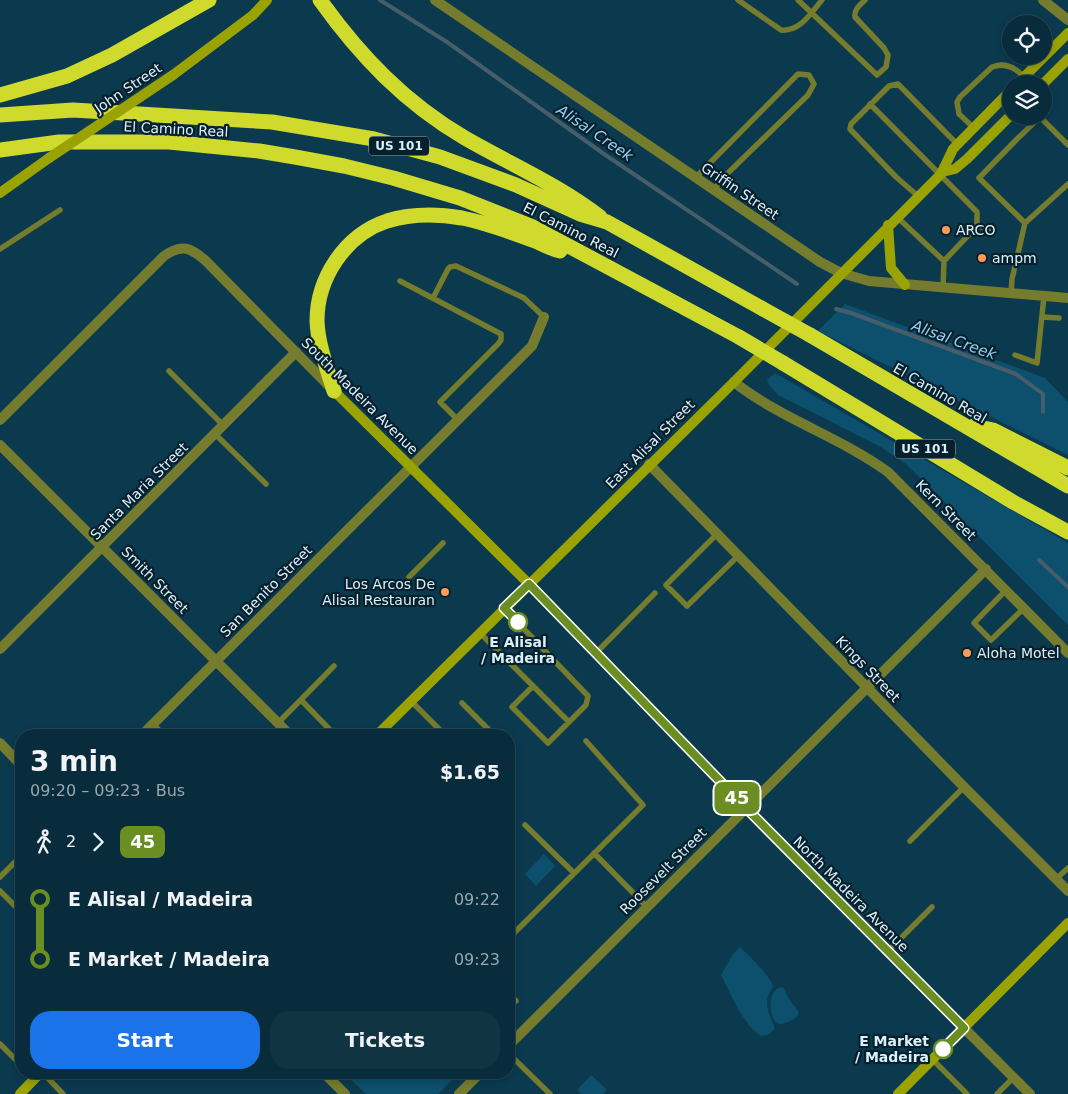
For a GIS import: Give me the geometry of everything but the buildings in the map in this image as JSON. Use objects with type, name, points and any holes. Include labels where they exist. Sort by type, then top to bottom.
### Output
[{"type":"highway","points":[[0,95],[67,76],[112,55],[209,0]]},
{"type":"highway","points":[[320,0],[357,49],[384,77],[424,111],[464,138],[582,203],[607,222]]},
{"type":"highway","name":"El Camino Real","points":[[0,115],[74,110],[272,122],[374,139],[448,160],[516,185],[580,214],[607,222],[810,335],[1068,486]]},
{"type":"highway","name":"El Camino Real","points":[[0,150],[58,142],[169,142],[259,151],[344,166],[460,198],[533,227],[739,337],[1013,502],[1068,532]]},
{"type":"highway","points":[[334,391],[322,355],[319,337],[318,321],[321,294],[330,271],[342,252],[357,238],[375,226],[407,217],[462,218],[513,233],[556,250],[592,258]]},
{"type":"highway","points":[[955,421],[993,430],[1068,468]]},
{"type":"main road","name":"John Street","points":[[0,193],[173,74],[253,15],[267,0]]},
{"type":"main road","points":[[1026,75],[1068,33]]},
{"type":"main road","points":[[1052,75],[1068,59]]},
{"type":"main road","name":"East Alisal Street","points":[[383,729],[734,382],[941,173],[945,163],[958,144],[1002,99]]},
{"type":"main road","name":"East Alisal Street","points":[[941,173],[955,169],[967,160],[1002,124]]},
{"type":"main road","points":[[888,225],[891,268],[905,285]]},
{"type":"main road","name":"South Madeira Avenue","points":[[334,391],[529,584]]},
{"type":"main road","points":[[898,1094],[1068,923]]},
{"type":"main road","points":[[20,1094],[33,1079]]},
{"type":"street","name":"Griffin Street","points":[[435,0],[820,262],[840,273],[862,280],[905,285],[1068,298]]},
{"type":"street","points":[[1044,0],[1068,20]]},
{"type":"street","name":"South Madeira Avenue","points":[[0,420],[164,256],[177,249],[190,249],[196,252],[334,391]]},
{"type":"street","name":"San Benito Street","points":[[148,729],[532,346],[544,318]]},
{"type":"street","name":"Santa Maria Street","points":[[0,649],[296,352]]},
{"type":"street","name":"Kern Street","points":[[734,382],[754,398],[868,459],[888,472],[1068,653]]},
{"type":"street","name":"Smith Street","points":[[0,445],[284,729]]},
{"type":"street","name":"Kings Street","points":[[649,464],[1068,891]]},
{"type":"street","name":"Roosevelt Street","points":[[515,1039],[986,569]]},
{"type":"street","name":"North Madeira Avenue","points":[[529,584],[746,808],[1030,1094]]},
{"type":"street","points":[[0,744],[15,759]]},
{"type":"street","points":[[330,1079],[344,1094]]},
{"type":"street","points":[[459,1094],[474,1079]]},
{"type":"lane","points":[[738,0],[781,30],[797,28],[822,0]]},
{"type":"lane","points":[[798,0],[810,14],[876,75],[886,67],[888,55],[884,48],[855,17],[857,8],[866,0]]},
{"type":"lane","points":[[974,128],[959,114],[956,104],[960,97],[995,65],[1008,65],[1018,70],[1020,75]]},
{"type":"lane","points":[[696,177],[798,74],[809,75],[814,84],[808,95],[729,172],[714,190]]},
{"type":"lane","points":[[918,196],[896,177],[850,129],[852,121],[889,86],[898,84],[958,144]]},
{"type":"lane","points":[[870,104],[978,212],[977,226],[944,261],[943,288]]},
{"type":"lane","points":[[1025,223],[979,178],[1032,125]]},
{"type":"lane","points":[[1048,125],[1068,145]]},
{"type":"lane","points":[[1011,294],[1012,279],[1025,223],[1067,187]]},
{"type":"lane","points":[[0,250],[60,210]]},
{"type":"lane","points":[[897,217],[944,261]]},
{"type":"lane","points":[[977,226],[993,229]]},
{"type":"lane","points":[[433,298],[448,269],[456,266],[524,298],[544,318]]},
{"type":"lane","points":[[400,281],[501,334],[501,340],[498,344],[440,402],[457,420]]},
{"type":"lane","points":[[1015,355],[1038,363],[1044,296]]},
{"type":"lane","points":[[1042,316],[1059,318]]},
{"type":"lane","points":[[169,371],[223,425]]},
{"type":"lane","points":[[215,434],[266,484]]},
{"type":"lane","points":[[717,534],[666,584],[687,606],[738,556]]},
{"type":"lane","points":[[409,576],[444,543]]},
{"type":"lane","points":[[1006,590],[974,623],[991,640],[1024,608]]},
{"type":"lane","points":[[596,653],[655,593]]},
{"type":"lane","points":[[504,608],[588,696],[586,705],[548,743],[512,707],[533,686]]},
{"type":"lane","points":[[480,632],[569,722]]},
{"type":"lane","points":[[278,723],[334,666]]},
{"type":"lane","points":[[301,700],[329,729]]},
{"type":"lane","points":[[411,701],[439,729]]},
{"type":"lane","points":[[462,703],[487,729]]},
{"type":"lane","points":[[153,724],[158,729]]},
{"type":"lane","points":[[515,932],[643,805],[586,741]]},
{"type":"lane","points":[[910,841],[964,787]]},
{"type":"lane","points":[[526,825],[574,873]]},
{"type":"lane","points":[[594,853],[647,906]]},
{"type":"lane","points":[[0,877],[15,862]]},
{"type":"lane","points":[[1056,879],[1068,868]]},
{"type":"lane","points":[[0,891],[15,906]]},
{"type":"lane","points":[[888,952],[932,907]]},
{"type":"lane","points":[[0,1044],[15,1059]]},
{"type":"lane","points":[[515,1060],[550,1094]]},
{"type":"lane","points":[[932,1060],[967,1094]]},
{"type":"lane","points":[[997,1094],[1014,1077]]},
{"type":"lane","points":[[44,1079],[63,1094]]},
{"type":"shaded area","points":[[845,304],[1045,378],[1068,402],[1068,455],[818,331]]},
{"type":"shaded area","points":[[775,373],[1068,543],[1068,625],[906,464],[881,447],[778,395],[767,380]]},
{"type":"shaded area","points":[[544,854],[555,866],[536,886],[525,874]]},
{"type":"shaded area","points":[[740,947],[772,983],[773,987],[769,993],[767,1004],[775,1029],[768,1035],[761,1036],[743,1017],[721,975],[733,954]]},
{"type":"shaded area","points":[[782,987],[785,989],[787,996],[798,1013],[794,1019],[781,1024],[776,1023],[770,1006],[773,993],[776,989]]},
{"type":"shaded area","points":[[591,1075],[607,1090],[603,1094],[581,1094],[577,1090]]},
{"type":"shaded area","points":[[350,1079],[453,1079],[438,1094],[366,1094]]},
{"type":"waterway","name":"Alisal Creek","points":[[380,0],[447,42],[604,154],[797,284]]},
{"type":"waterway","name":"Alisal Creek","points":[[836,309],[1016,374],[1043,394],[1043,412]]},
{"type":"waterway","name":"Alisal Creek","points":[[1039,560],[1068,587]]},
{"type":"bus line","name":"45","points":[[518,622],[504,608],[529,584],[746,808],[964,1028],[943,1049]]},
{"type":"place","name":"ARCO","points":[[946,230]]},
{"type":"place","name":"ampm","points":[[982,258]]},
{"type":"place","name":"Los Arcos De Alisal Restauran","points":[[445,592]]},
{"type":"place","name":"E Alisal / Madeira","points":[[518,622]]},
{"type":"place","name":"Aloha Motel","points":[[967,653]]},
{"type":"place","name":"E Market / Madeira","points":[[943,1049]]}]
